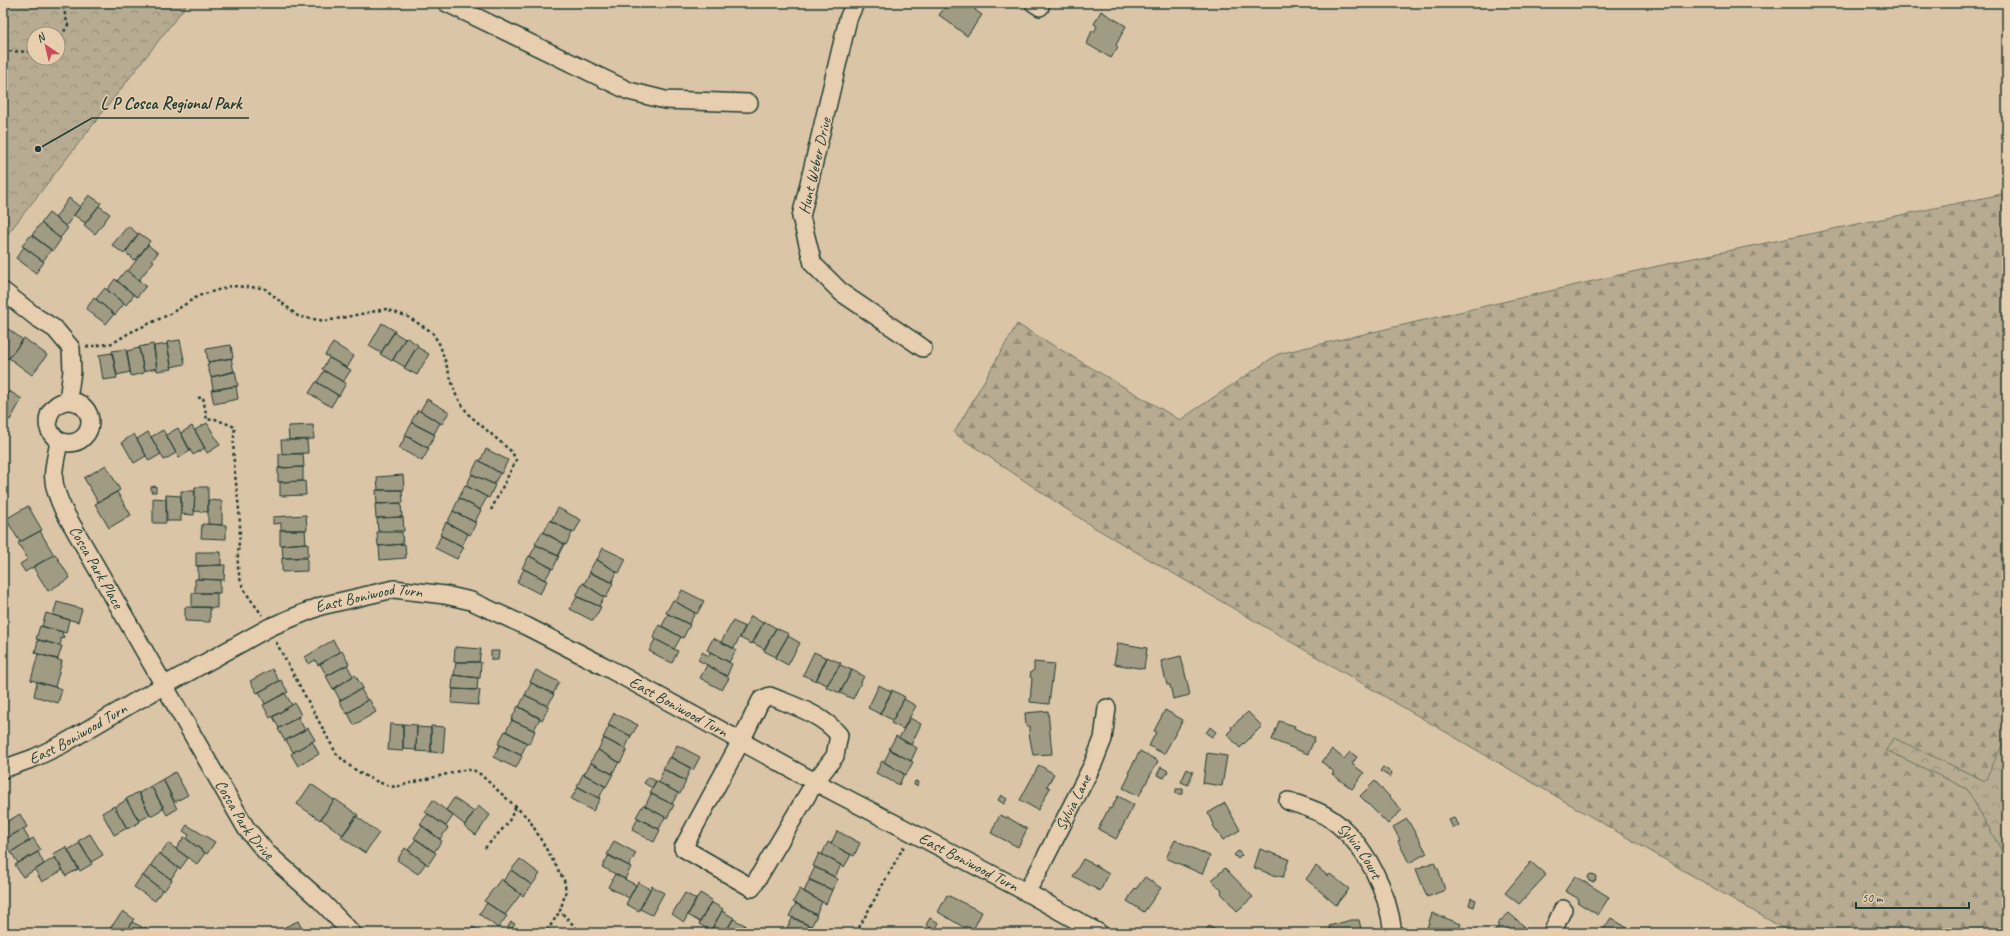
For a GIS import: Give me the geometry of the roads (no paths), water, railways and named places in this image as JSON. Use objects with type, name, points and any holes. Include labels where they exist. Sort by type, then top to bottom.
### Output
[{"type":"street","points":[[447,3],[629,91],[665,100],[749,103]]},
{"type":"street","name":"Hunt Weber Drive","points":[[855,3],[848,19],[801,217],[813,264],[842,293],[923,348]]},
{"type":"street","points":[[3,291],[36,317],[55,329],[71,348],[72,371],[68,400]]},
{"type":"street","points":[[68,400],[82,405],[88,414],[90,425],[83,438],[75,443],[59,443],[50,433],[47,418],[55,405],[68,400]]},
{"type":"street","name":"Cosca Park Place","points":[[59,443],[52,474],[56,494],[163,686]]},
{"type":"street","name":"East Boniwood Turn","points":[[3,769],[34,758],[63,744],[163,686],[270,627],[321,606],[394,589],[445,595],[464,600],[526,626],[815,782],[1026,892],[1098,933]]},
{"type":"street","name":"Cosca Park Drive","points":[[163,686],[246,828],[266,852],[320,900],[352,933]]},
{"type":"street","points":[[741,741],[761,700],[770,696],[804,709],[827,723],[839,735],[835,756],[815,782]]},
{"type":"street","name":"Sylvia Lane","points":[[1026,892],[1037,874],[1094,764],[1103,739],[1107,708]]},
{"type":"street","name":"East Boniwood Turn","points":[[741,741],[683,848],[752,888],[815,782]]},
{"type":"street","name":"Sylvia Court","points":[[1288,801],[1312,809],[1331,818],[1358,847],[1382,890],[1389,908],[1393,933]]},
{"type":"street","points":[[1552,933],[1563,909]]},
{"type":"place","name":"L P Cosca Regional Park","points":[[38,149]]}]
